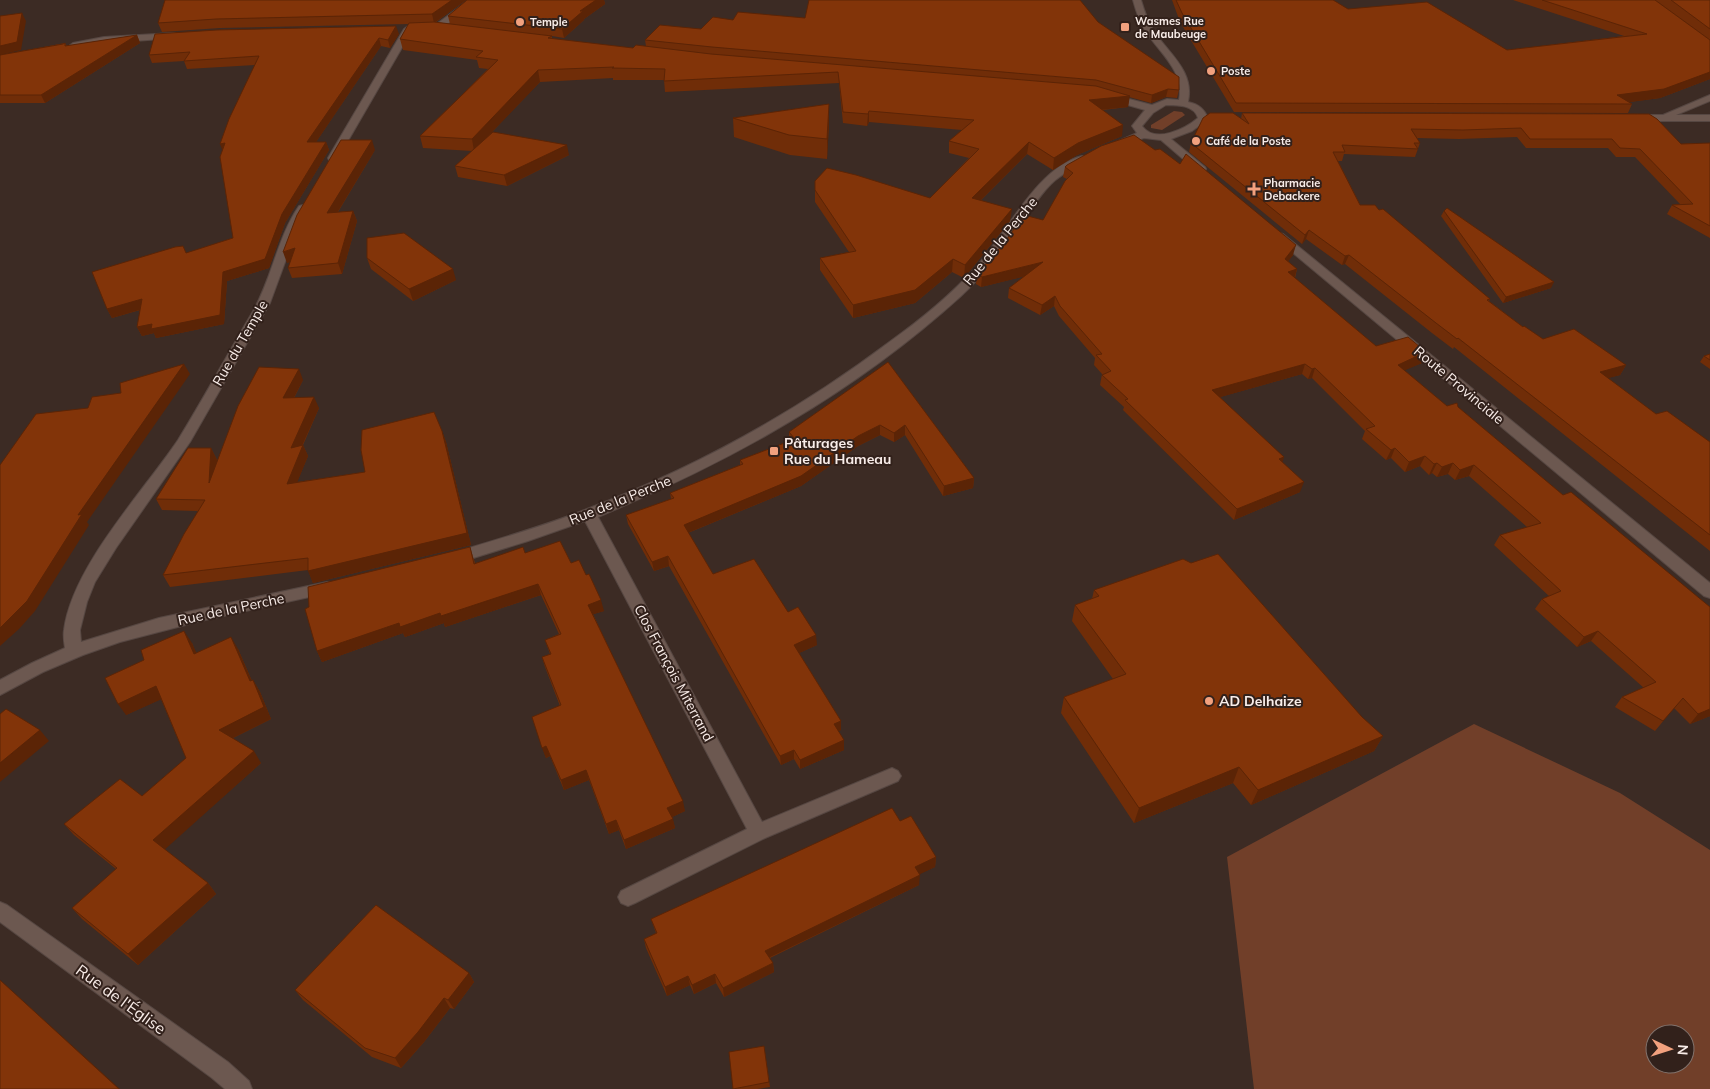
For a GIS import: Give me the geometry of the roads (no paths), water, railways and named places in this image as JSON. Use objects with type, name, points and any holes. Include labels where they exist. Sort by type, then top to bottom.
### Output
[{"type":"street","points":[[328,165],[404,29],[442,29],[474,0]]},
{"type":"street","points":[[1137,0],[1147,27],[1182,76],[1186,90],[1183,104]]},
{"type":"street","points":[[66,47],[104,40],[181,35]]},
{"type":"street","points":[[1104,96],[1154,109]]},
{"type":"street","points":[[1661,118],[1710,98]]},
{"type":"street","points":[[1162,103],[1183,104],[1196,108],[1208,118],[1164,137],[1144,134],[1137,128],[1137,124],[1162,103]]},
{"type":"street","points":[[1623,118],[1710,118]]},
{"type":"street","name":"Rue de la Perche","points":[[440,562],[489,548],[589,514],[715,460],[775,427],[840,385],[875,359],[962,288],[1007,237],[1046,183],[1057,174],[1098,152],[1144,134]]},
{"type":"street","points":[[1164,137],[1172,146],[1211,178]]},
{"type":"street","name":"Rue du Temple","points":[[73,652],[72,630],[79,602],[88,581],[111,544],[183,442],[264,303],[293,224],[308,199]]},
{"type":"street","name":"Route Provinciale","points":[[1272,230],[1710,592]]},
{"type":"street","name":"Clos François Miterrand","points":[[589,514],[758,832]]},
{"type":"street","name":"Rue de la Perche","points":[[0,688],[37,667],[114,637],[161,624],[346,583]]},
{"type":"street","points":[[628,897],[758,832],[892,776]]},
{"type":"street","name":"Rue de l'Église","points":[[0,911],[220,1070],[241,1089]]},
{"type":"place","name":"Temple","points":[[520,22]]},
{"type":"place","name":"Wasmes Rue de Maubeuge","points":[[1125,27]]},
{"type":"place","name":"Poste","points":[[1211,71]]},
{"type":"place","name":"Café de la Poste","points":[[1196,141]]},
{"type":"place","name":"Pharmacie Debackere","points":[[1254,189]]},
{"type":"place","name":"Pâturages Rue du Hameau","points":[[774,451]]},
{"type":"place","name":"AD Delhaize","points":[[1209,701]]}]
